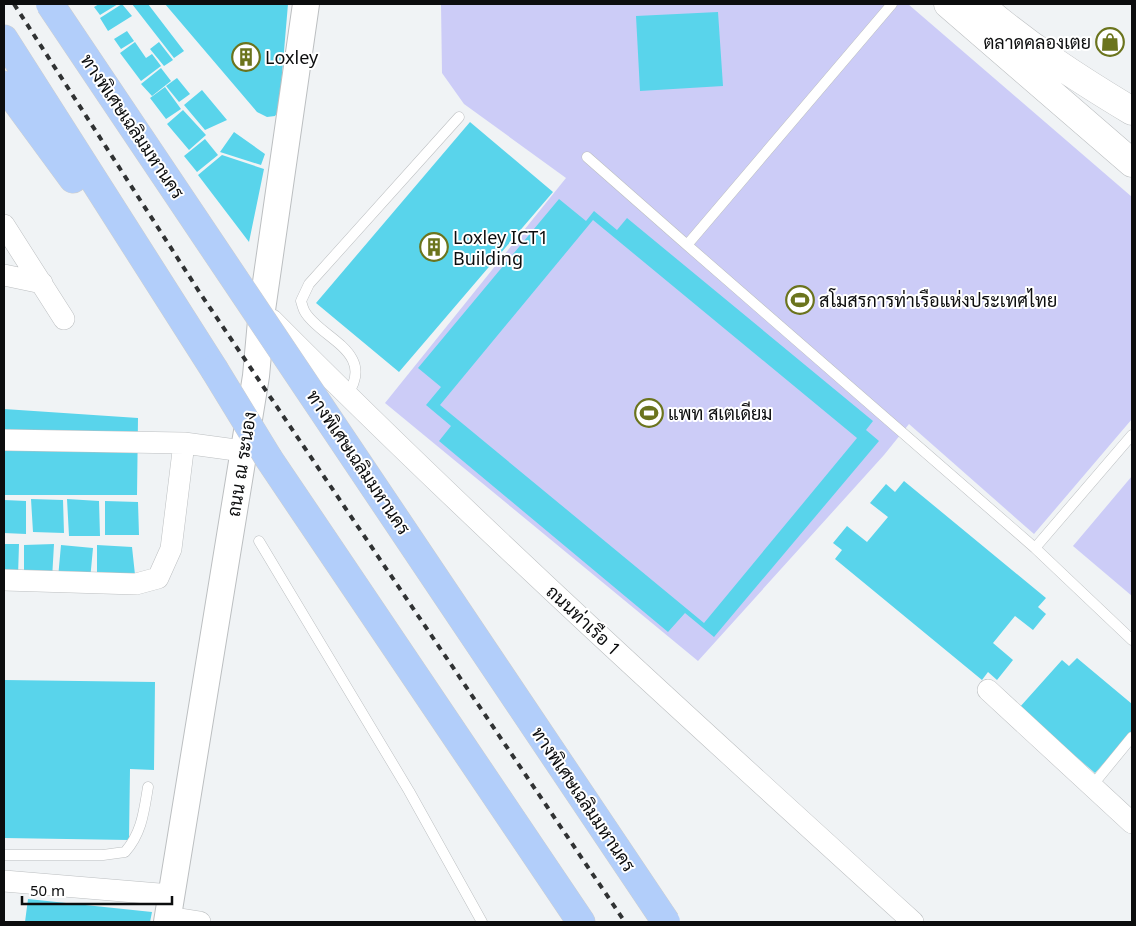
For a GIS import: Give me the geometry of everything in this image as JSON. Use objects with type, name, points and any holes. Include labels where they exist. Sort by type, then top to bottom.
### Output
[{"type":"highway","name":"ทางพิเศษเฉลิมมหานคร","points":[[50,4],[666,922]]},
{"type":"highway","points":[[4,39],[214,369],[269,459],[581,922]]},
{"type":"highway","points":[[4,85],[214,369]]},
{"type":"main road","points":[[948,4],[1132,163]]},
{"type":"main road","points":[[979,4],[1011,32],[1061,68],[1131,106]]},
{"type":"main road","points":[[1008,4],[1131,106]]},
{"type":"street","name":"ถนน ณ ระนอง","points":[[169,911],[256,376],[262,310],[306,4]]},
{"type":"street","points":[[4,225],[64,319]]},
{"type":"street","points":[[4,275],[42,283]]},
{"type":"street","name":"ถนนท่าเรือ 1","points":[[262,310],[347,395],[684,714],[914,922]]},
{"type":"street","points":[[4,440],[184,443],[243,451]]},
{"type":"street","points":[[4,580],[136,584],[158,578],[171,549],[184,443]]},
{"type":"street","points":[[988,690],[1132,823]]},
{"type":"street","points":[[4,881],[169,911],[200,922]]},
{"type":"lane","points":[[687,245],[892,4]]},
{"type":"lane","points":[[347,395],[352,387],[354,361],[342,346],[305,313],[301,301],[310,284],[459,117]]},
{"type":"lane","points":[[587,158],[1034,548],[1132,640]]},
{"type":"lane","points":[[1034,548],[1132,435]]},
{"type":"lane","points":[[259,541],[409,791],[482,922]]},
{"type":"lane","points":[[1091,787],[1132,737]]},
{"type":"lane","points":[[4,855],[103,855],[125,852],[134,842],[141,824],[148,787]]},
{"type":"shaded area","name":"สโมสรการท่าเรือแห่งประเทศไทย","points":[[441,4],[908,4],[1132,197],[1132,419],[1034,534],[909,424],[884,455],[698,661],[385,403],[566,178],[464,104],[442,73]]},
{"type":"shaded area","points":[[1132,476],[1132,596],[1073,546]]},
{"type":"building","points":[[99,4],[118,4],[100,15],[94,7]]},
{"type":"building","points":[[122,4],[132,16],[108,31],[100,18]]},
{"type":"building","points":[[132,4],[148,4],[184,51],[174,58]]},
{"type":"building","name":"Loxley","points":[[165,4],[288,4],[279,110],[275,116],[267,117],[257,112]]},
{"type":"building","points":[[718,12],[723,86],[640,91],[636,16]]},
{"type":"building","points":[[127,31],[134,41],[121,49],[114,39]]},
{"type":"building","points":[[135,42],[146,58],[152,54],[161,66],[141,81],[120,53]]},
{"type":"building","points":[[159,42],[173,60],[164,66],[150,49]]},
{"type":"building","points":[[161,68],[171,81],[152,96],[141,84]]},
{"type":"building","points":[[177,78],[190,94],[179,102],[166,86]]},
{"type":"building","points":[[165,87],[181,109],[166,119],[150,98]]},
{"type":"building","points":[[202,90],[227,120],[205,130],[184,105]]},
{"type":"building","points":[[183,110],[206,135],[189,150],[167,124]]},
{"type":"building","name":"Loxley ICT1 Building","points":[[470,122],[553,192],[399,372],[316,303]]},
{"type":"building","points":[[234,132],[265,154],[261,165],[220,152]]},
{"type":"building","points":[[205,139],[218,155],[197,172],[184,156]]},
{"type":"building","points":[[222,155],[264,169],[249,242],[198,175]]},
{"type":"building","points":[[559,199],[586,221],[594,211],[617,230],[627,218],[873,421],[866,430],[879,441],[714,637],[685,613],[668,632],[439,441],[451,426],[426,405],[441,387],[418,368]],"holes":[[[593,220],[857,438],[704,623],[440,405]]]},
{"type":"building","points":[[4,409],[138,418],[137,495],[4,495]]},
{"type":"building","points":[[904,481],[1046,598],[1038,607],[1046,614],[1033,630],[1015,616],[993,643],[1013,660],[997,680],[988,672],[982,680],[835,559],[842,550],[833,543],[847,526],[867,542],[888,517],[870,503],[886,484],[895,492]]},
{"type":"building","points":[[31,499],[63,500],[64,533],[33,532]]},
{"type":"building","points":[[67,499],[99,501],[100,536],[69,536]]},
{"type":"building","points":[[4,500],[26,501],[26,534],[4,533]]},
{"type":"building","points":[[105,501],[138,502],[139,535],[105,535]]},
{"type":"building","points":[[4,544],[19,544],[18,576],[4,576]]},
{"type":"building","points":[[54,544],[52,579],[24,580],[24,545]]},
{"type":"building","points":[[61,545],[93,548],[90,580],[58,578]]},
{"type":"building","points":[[97,545],[132,547],[136,584],[97,582]]},
{"type":"building","points":[[1077,658],[1132,704],[1132,732],[1095,773],[1019,708],[1062,660],[1069,666]]},
{"type":"building","points":[[4,680],[155,682],[154,770],[130,769],[129,840],[4,838]]},
{"type":"building","points":[[28,899],[152,912],[150,922],[25,922]]},
{"type":"railway","points":[[14,4],[200,293],[625,922]]},
{"type":"place","name":"ตลาดคลองเตย","points":[[1110,42]]},
{"type":"place","name":"Loxley","points":[[246,57]]},
{"type":"place","name":"Loxley ICT1 Building","points":[[434,247]]},
{"type":"place","name":"สโมสรการท่าเรือแห่งประเทศไทย","points":[[800,300]]},
{"type":"place","name":"แพท สเตเดียม","points":[[649,413]]}]
